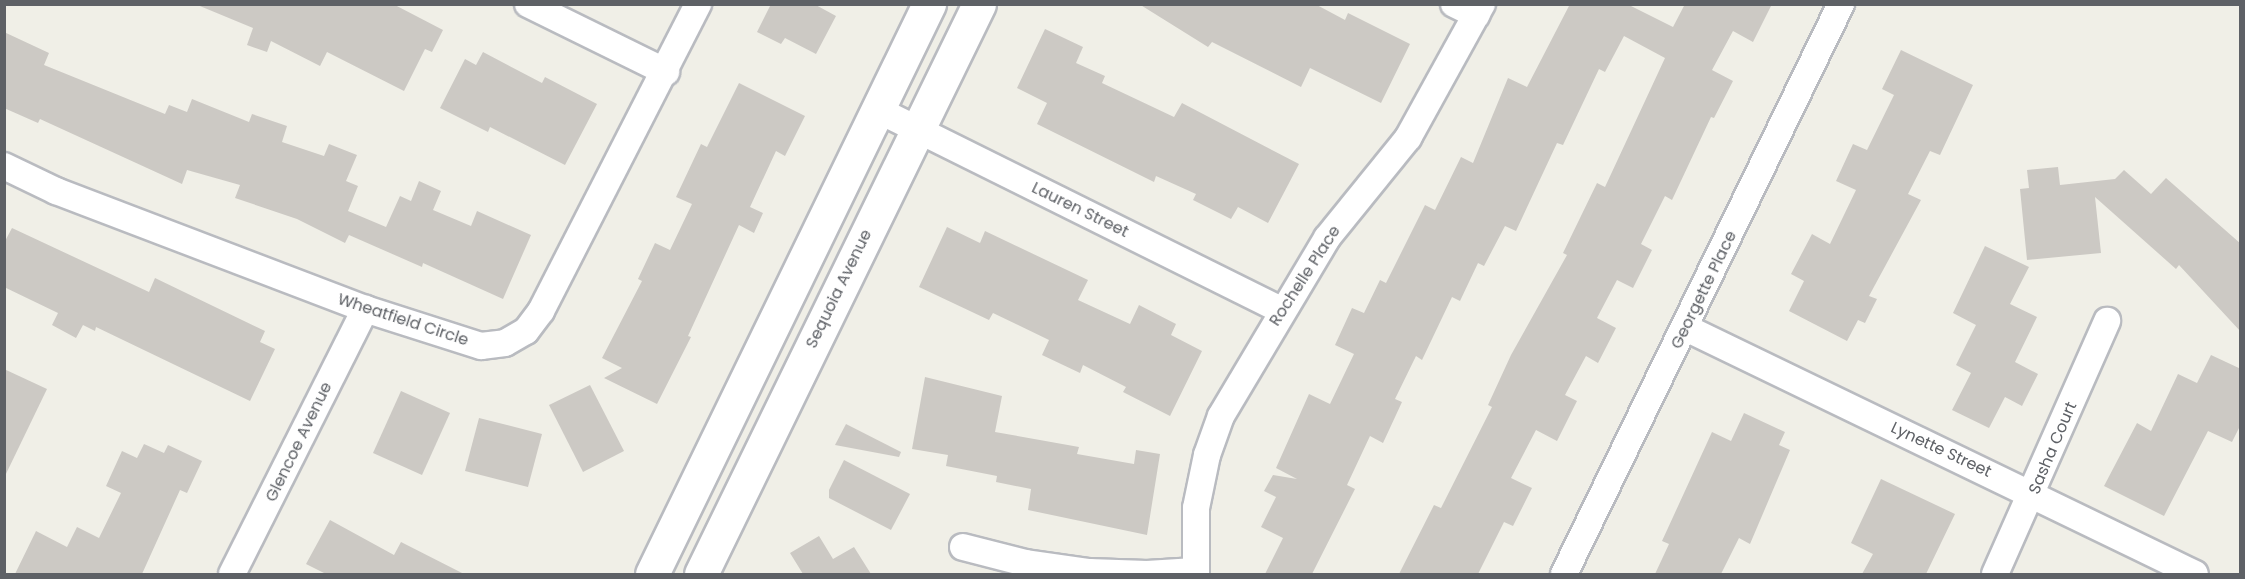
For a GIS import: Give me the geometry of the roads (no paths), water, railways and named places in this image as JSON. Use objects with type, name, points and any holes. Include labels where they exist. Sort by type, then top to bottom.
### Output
[{"type":"main road","points":[[652,574],[929,4]]},
{"type":"main road","name":"Sequoia Avenue","points":[[701,574],[979,4]]},
{"type":"street","points":[[528,4],[666,72]]},
{"type":"street","name":"Wheatfield Circle","points":[[4,166],[56,191],[365,309],[481,346],[505,343],[526,331],[541,311],[666,72],[698,4]]},
{"type":"street","points":[[1454,4],[1480,10]]},
{"type":"street","name":"Georgette Place","points":[[1564,574],[1686,328],[1841,4]]},
{"type":"street","name":"Rochelle Place","points":[[1196,573],[1196,508],[1207,455],[1221,416],[1281,310],[1327,238],[1407,138],[1480,10]]},
{"type":"street","name":"Lauren Street","points":[[879,110],[1281,310]]},
{"type":"street","name":"Glencoe Avenue","points":[[232,574],[365,309]]},
{"type":"street","name":"Sasha Court","points":[[1995,574],[2034,493],[2107,321]]},
{"type":"street","name":"Lynette Street","points":[[1686,328],[2034,493],[2195,574]]},
{"type":"street","points":[[963,547],[1026,563],[1089,572],[1196,573]]}]
